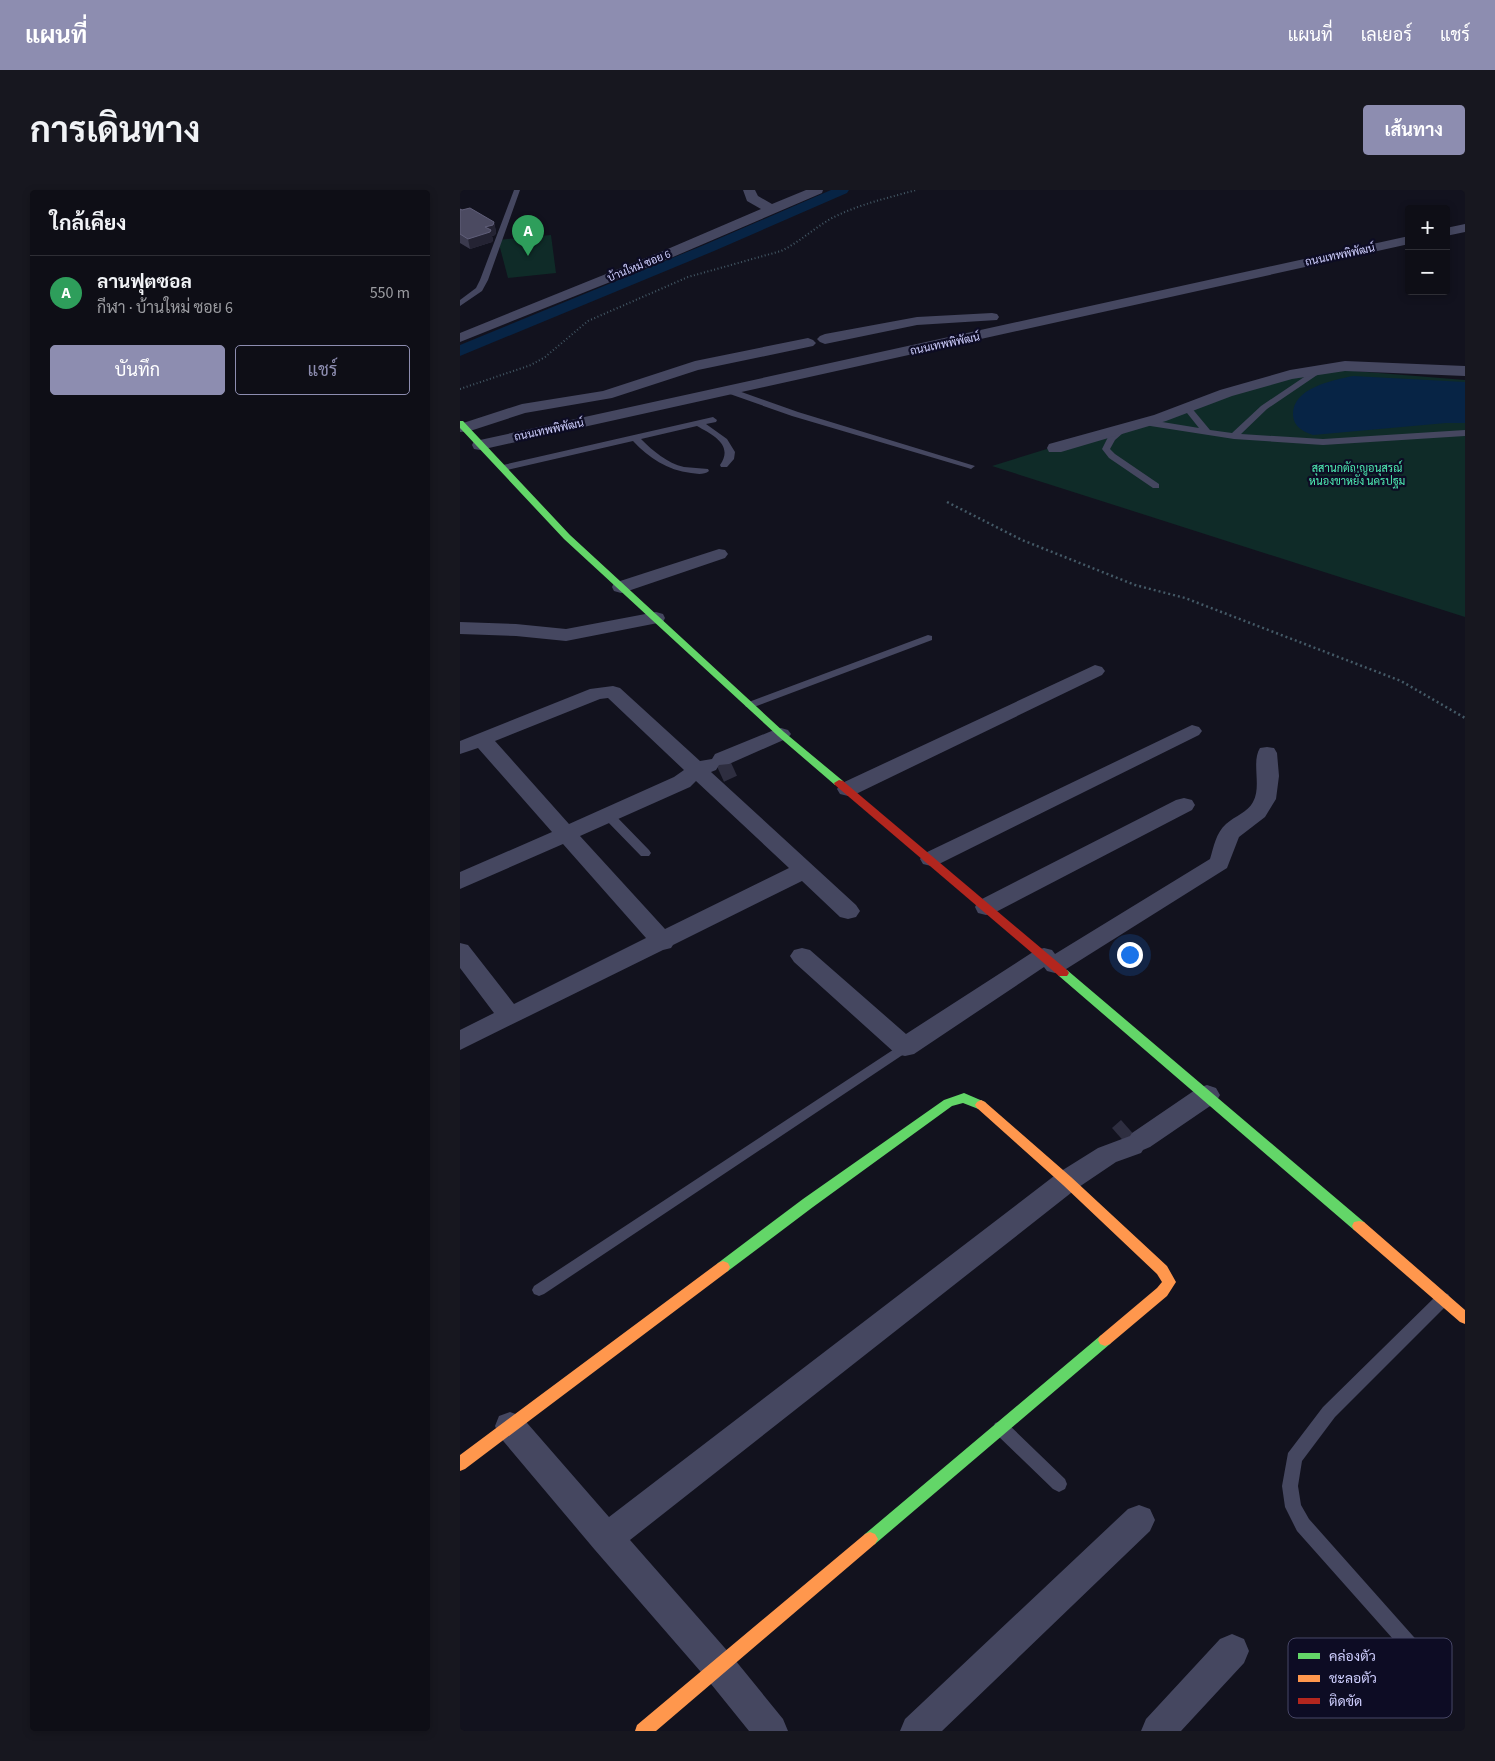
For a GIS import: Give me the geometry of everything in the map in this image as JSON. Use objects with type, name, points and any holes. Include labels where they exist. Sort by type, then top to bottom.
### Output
[{"type":"main road","points":[[462,426],[566,537],[786,738],[1050,961],[1465,1318]]},
{"type":"main road","points":[[460,1464],[808,1203],[948,1103],[964,1098],[980,1104],[1067,1181],[1162,1270],[1169,1282],[1162,1292],[643,1731]]},
{"type":"street","points":[[748,190],[752,198],[772,210]]},
{"type":"street","name":"บ้านใหม่ ซอย 6","points":[[460,338],[817,190]]},
{"type":"street","points":[[1450,231],[1465,228]]},
{"type":"street","name":"ถนนเทพพิพัฒน์","points":[[480,445],[851,365],[1405,241]]},
{"type":"street","points":[[825,339],[917,321],[992,317]]},
{"type":"street","points":[[812,326],[851,365]]},
{"type":"street","points":[[462,426],[522,409],[606,395],[695,366],[808,343]]},
{"type":"street","points":[[1055,448],[1144,422],[1226,393],[1290,375],[1345,366],[1465,371]]},
{"type":"street","points":[[621,587],[719,554]]},
{"type":"street","points":[[460,628],[516,630],[566,635],[656,618]]},
{"type":"street","points":[[848,790],[1095,671]]},
{"type":"street","points":[[460,748],[597,693],[606,691],[620,696],[710,771],[804,870],[848,911]]},
{"type":"street","points":[[930,859],[1192,731]]},
{"type":"street","points":[[460,881],[786,738]]},
{"type":"street","points":[[482,739],[565,835],[663,942]]},
{"type":"street","points":[[802,956],[905,1047],[1220,863],[1225,851],[1225,842],[1232,831],[1259,810],[1268,793],[1267,753]]},
{"type":"street","points":[[986,907],[1184,805]]},
{"type":"street","points":[[460,1041],[663,942],[804,870]]},
{"type":"street","points":[[460,951],[510,1016]]},
{"type":"street","points":[[606,1539],[1067,1181],[1201,1090]]},
{"type":"street","points":[[510,1426],[606,1539],[719,1667],[771,1731]]},
{"type":"street","points":[[917,1731],[1140,1520]]},
{"type":"street","points":[[1161,1730],[1232,1650]]},
{"type":"lane","points":[[460,304],[479,289],[484,280],[517,190]]},
{"type":"lane","points":[[1234,436],[1248,420],[1279,396],[1322,369]]},
{"type":"lane","points":[[730,391],[795,414],[970,466]]},
{"type":"lane","points":[[1187,408],[1207,432]]},
{"type":"lane","points":[[503,468],[713,420]]},
{"type":"lane","points":[[1144,422],[1234,436],[1323,442],[1465,433]]},
{"type":"lane","points":[[699,424],[717,434],[728,445],[731,454],[724,465]]},
{"type":"lane","points":[[1127,426],[1111,439],[1106,449],[1112,456],[1156,486]]},
{"type":"lane","points":[[635,438],[649,453],[673,468],[705,471]]},
{"type":"lane","points":[[750,705],[928,638]]},
{"type":"lane","points":[[608,815],[645,853]]},
{"type":"lane","points":[[539,1290],[905,1047]]},
{"type":"lane","points":[[1404,1638],[1303,1525],[1293,1507],[1290,1486],[1294,1458],[1329,1412],[1443,1299]]},
{"type":"lane","points":[[1001,1428],[1059,1484]]},
{"type":"path","points":[[460,389],[546,358],[588,321],[614,308],[688,277],[781,251],[795,244],[813,229],[852,208],[916,190]]},
{"type":"path","points":[[947,502],[1022,540],[1135,585],[1184,598],[1401,681],[1465,718]]},
{"type":"green space","points":[[551,235],[556,273],[508,278],[498,240]]},
{"type":"green space","name":"สุสานกตัญญูอนุสรณ์ หนองขาหยั่ง นครปฐม","points":[[1342,370],[1465,380],[1465,617],[992,466],[1235,391],[1294,375]]},
{"type":"water","points":[[1353,376],[1465,382],[1465,423],[1313,435],[1297,426],[1293,415],[1294,406],[1299,398],[1315,387]]},
{"type":"building","points":[[470,208],[494,222],[493,225],[485,227],[491,230],[490,232],[468,239],[460,234],[460,209]]},
{"type":"waterway","points":[[460,351],[709,248],[842,190]]},
{"type":"tunnel","points":[[720,773],[733,767]]},
{"type":"tunnel","points":[[1120,1137],[1129,1129]]},
{"type":"traffic: fast","points":[[460,423],[567,537],[781,734],[839,783]]},
{"type":"traffic: fast","points":[[1063,973],[1359,1226]]},
{"type":"traffic: fast","points":[[723,1267],[808,1203],[948,1103],[964,1098],[981,1105]]},
{"type":"traffic: fast","points":[[870,1539],[1105,1340]]},
{"type":"traffic: slow","points":[[981,1105],[1067,1181],[1162,1270],[1169,1282],[1162,1292],[1105,1340]]},
{"type":"traffic: slow","points":[[1359,1226],[1465,1318]]},
{"type":"traffic: slow","points":[[460,1464],[723,1267]]},
{"type":"traffic: slow","points":[[643,1731],[870,1539]]},
{"type":"traffic: jam","points":[[839,783],[1063,973]]},
{"type":"place","name":"ลานฟุตซอล","points":[[528,256]]}]
